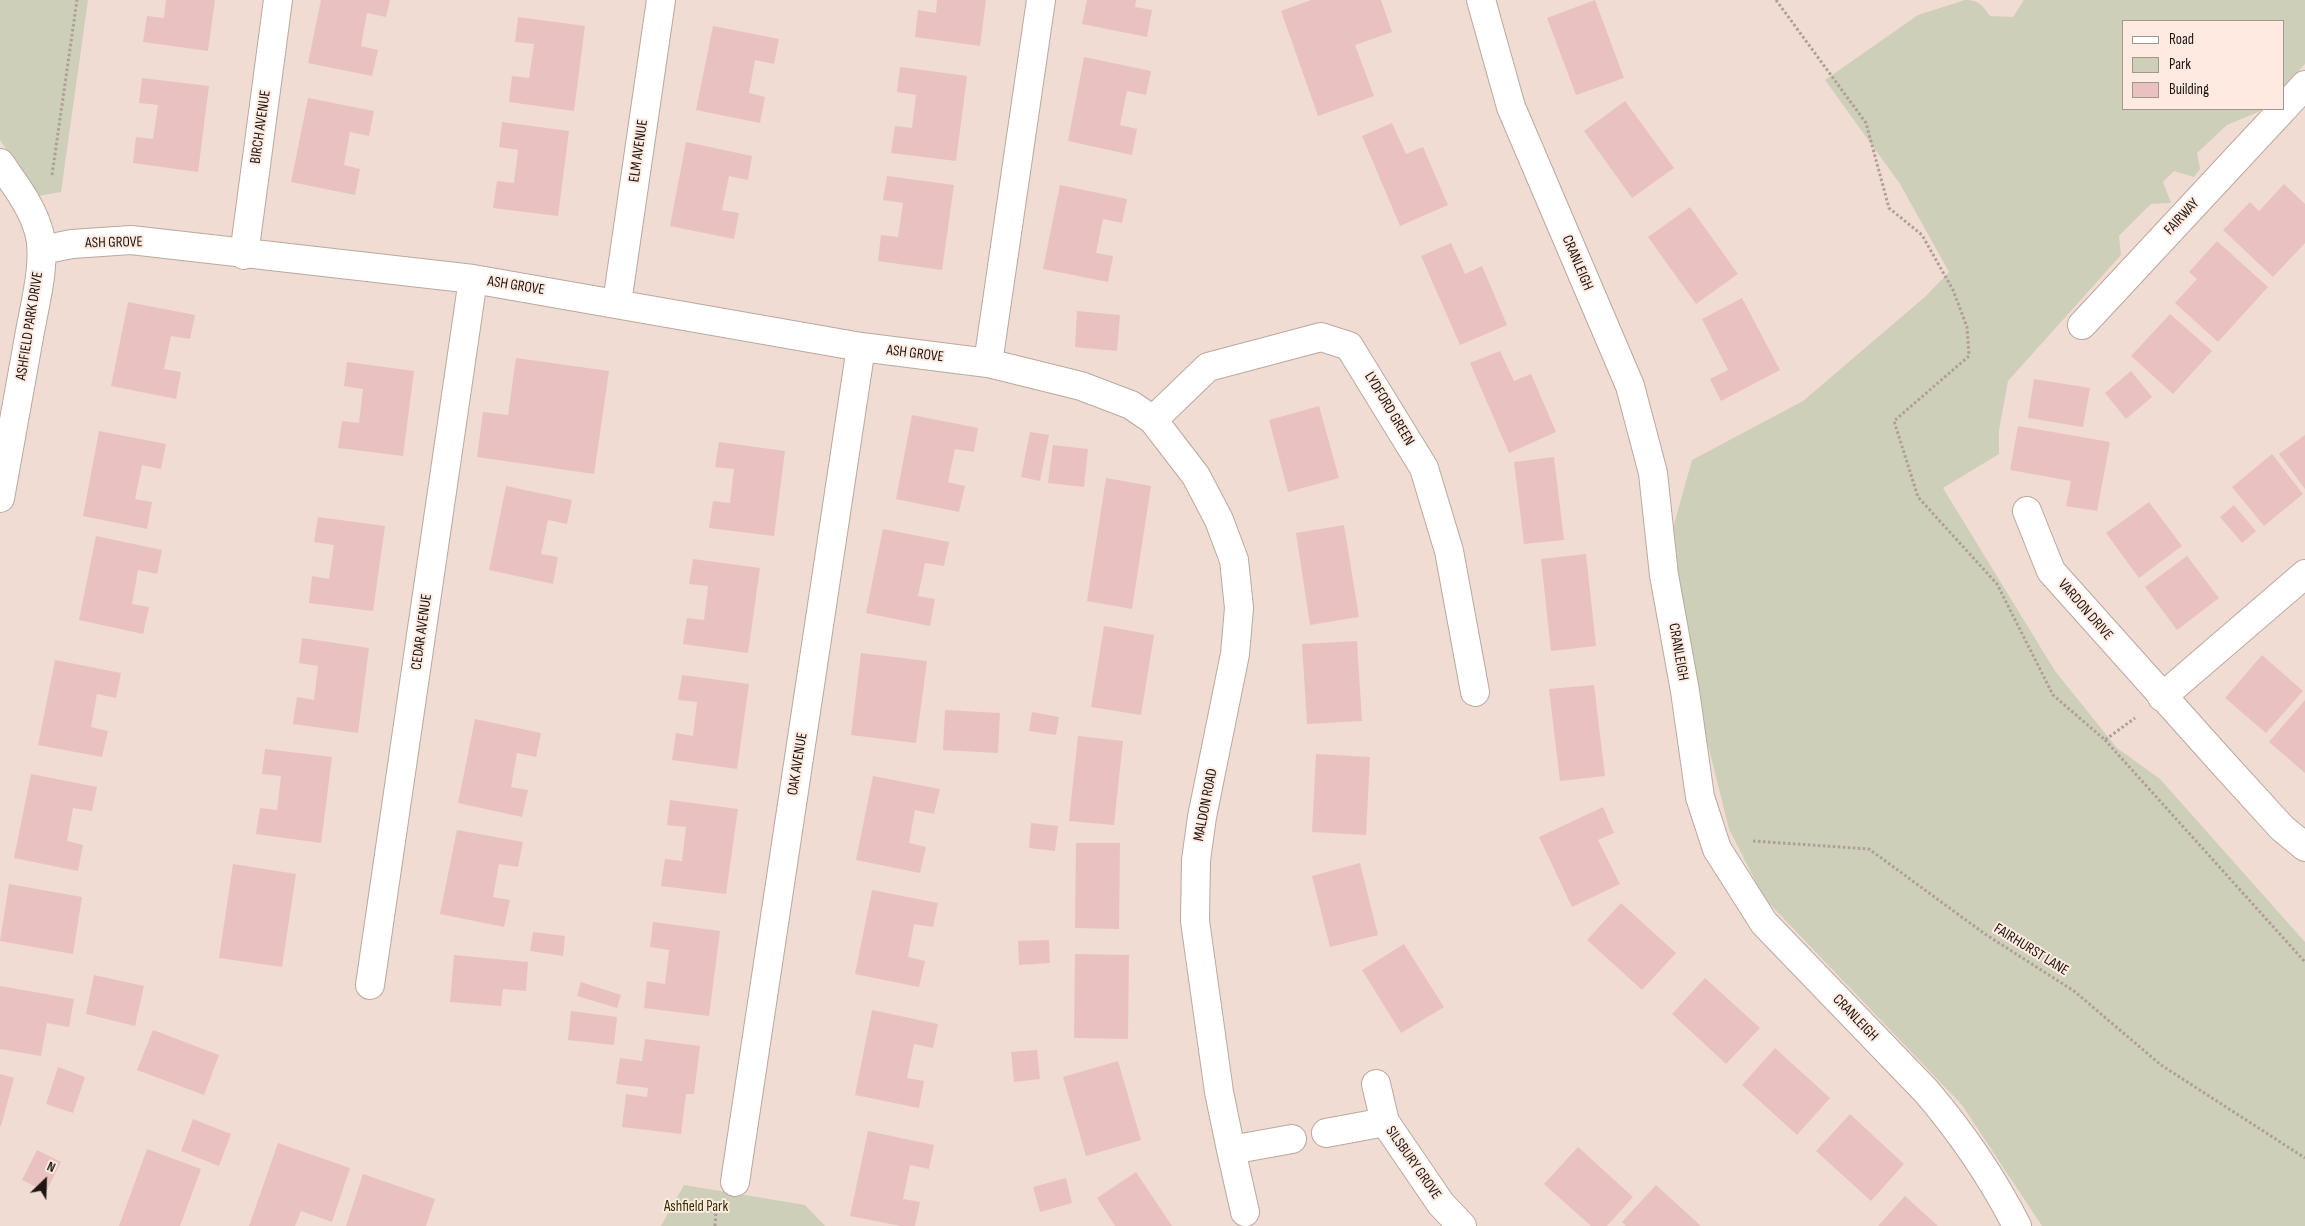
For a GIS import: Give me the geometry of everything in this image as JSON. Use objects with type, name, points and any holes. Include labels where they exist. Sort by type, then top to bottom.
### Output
[{"type":"street","name":"BIRCH AVENUE","points":[[244,255],[278,0]]},
{"type":"street","name":"ELM AVENUE","points":[[617,303],[661,0]]},
{"type":"street","points":[[988,363],[1041,0]]},
{"type":"street","name":"CRANLEIGH","points":[[1481,0],[1511,107],[1630,386],[1653,473],[1664,574],[1685,691],[1700,797],[1717,849],[1764,922],[1926,1090],[1950,1120],[1993,1184],[2017,1226]]},
{"type":"street","name":"FAIRWAY","points":[[2285,106],[2305,85]]},
{"type":"street","name":"FAIRWAY","points":[[2082,324],[2281,110]]},
{"type":"street","name":"ASHFIELD PARK DRIVE","points":[[0,163],[23,196],[34,218],[42,250],[32,321],[0,498]]},
{"type":"street","name":"ASH GROVE","points":[[42,250],[72,244],[130,240],[171,243],[244,255],[473,279],[861,347],[988,363],[1081,386],[1131,405],[1153,420]]},
{"type":"street","name":"CEDAR AVENUE","points":[[370,984],[473,279]]},
{"type":"street","name":"LYDFORD GREEN","points":[[1153,420],[1208,367],[1321,337],[1349,346],[1424,468],[1449,551],[1475,692]]},
{"type":"street","name":"OAK AVENUE","points":[[735,1182],[861,347]]},
{"type":"street","name":"MALDON ROAD","points":[[1153,420],[1196,476],[1219,520],[1234,560],[1239,608],[1235,654],[1202,817],[1196,860],[1195,921],[1219,1092],[1245,1212]]},
{"type":"street","name":"VARDON DRIVE","points":[[2027,511],[2052,571],[2162,697],[2282,828],[2305,847]]},
{"type":"street","points":[[2162,697],[2305,574]]},
{"type":"street","points":[[1376,1084],[1385,1122]]},
{"type":"street","name":"SILSBURY GROVE","points":[[1326,1133],[1385,1122],[1441,1204],[1462,1226]]},
{"type":"street","points":[[1231,1150],[1292,1139]]},
{"type":"path","points":[[51,183],[77,0]]},
{"type":"path","points":[[1776,0],[1866,123],[1889,208],[1922,235],[1953,290],[1967,327],[1970,356],[1894,420],[1918,497],[1997,584],[2053,695],[2105,740],[2305,962]]},
{"type":"path","points":[[2105,740],[2162,697]]},
{"type":"path","name":"FAIRHURST LANE","points":[[1717,849],[1757,840],[1869,849],[1984,934],[2074,991],[2161,1066],[2305,1158]]},
{"type":"green space","points":[[0,0],[88,0],[61,192],[38,196],[0,140]]},
{"type":"green space","points":[[1965,0],[1980,4],[1990,16],[2013,17],[2024,0],[2305,0],[2305,64],[2285,85],[2285,20],[2122,20],[2122,110],[2261,110],[2227,125],[2197,153],[2200,169],[2194,177],[2174,171],[2163,182],[2171,203],[2151,204],[2119,236],[2121,255],[2008,381],[1999,430],[1999,454],[1943,488],[2055,671],[2117,748],[2160,779],[2305,942],[2305,1226],[2042,1226],[1962,1105],[1764,898],[1729,829],[1691,677],[1673,528],[1692,460],[1803,401],[1926,296],[1949,272],[1900,184],[1825,80],[1918,15]]},
{"type":"green space","name":"Ashfield Park","points":[[684,1185],[805,1205],[825,1226],[661,1226]]},
{"type":"building","points":[[166,0],[215,0],[208,51],[143,42],[147,16],[164,18]]},
{"type":"building","points":[[321,0],[390,0],[386,17],[367,13],[361,46],[378,50],[372,76],[308,63]]},
{"type":"building","points":[[937,0],[986,0],[980,46],[915,37],[918,10],[936,13]]},
{"type":"building","points":[[1087,0],[1136,0],[1135,7],[1152,10],[1147,37],[1082,24]]},
{"type":"building","points":[[1311,0],[1381,0],[1392,32],[1355,45],[1374,96],[1318,116],[1281,11]]},
{"type":"building","points":[[1595,0],[1624,78],[1576,95],[1547,18]]},
{"type":"building","points":[[518,17],[585,26],[574,111],[509,102],[512,76],[529,78],[534,44],[515,42]]},
{"type":"building","points":[[713,26],[779,39],[774,64],[755,60],[749,93],[765,97],[760,123],[696,110]]},
{"type":"building","points":[[1084,57],[1151,71],[1146,95],[1127,91],[1120,125],[1137,129],[1132,155],[1068,141]]},
{"type":"building","points":[[900,67],[967,76],[956,161],[891,153],[895,126],[912,128],[916,95],[897,92]]},
{"type":"building","points":[[142,78],[209,86],[198,172],[133,163],[136,137],[153,139],[158,105],[139,103]]},
{"type":"building","points":[[308,98],[374,111],[369,136],[350,132],[344,165],[360,169],[355,195],[291,182]]},
{"type":"building","points":[[1625,101],[1674,168],[1632,198],[1584,131]]},
{"type":"building","points":[[502,122],[569,131],[558,216],[493,208],[497,181],[514,183],[518,150],[499,147]]},
{"type":"building","points":[[1392,123],[1406,154],[1423,147],[1448,205],[1400,226],[1362,136]]},
{"type":"building","points":[[686,142],[752,156],[748,180],[729,176],[722,210],[739,213],[734,239],[670,226]]},
{"type":"building","points":[[887,176],[954,185],[942,270],[878,261],[881,235],[898,237],[903,203],[883,200]]},
{"type":"building","points":[[2284,184],[2305,204],[2305,243],[2273,277],[2223,230],[2250,202],[2259,211]]},
{"type":"building","points":[[1060,185],[1127,199],[1122,223],[1103,219],[1096,253],[1113,256],[1108,282],[1043,269]]},
{"type":"building","points":[[1690,207],[1738,274],[1696,304],[1648,237]]},
{"type":"building","points":[[2217,241],[2268,287],[2218,342],[2175,303],[2197,279],[2189,272]]},
{"type":"building","points":[[1451,243],[1465,274],[1482,266],[1507,325],[1460,345],[1421,256]]},
{"type":"building","points":[[1742,298],[1780,370],[1721,401],[1710,379],[1728,370],[1702,319]]},
{"type":"building","points":[[128,302],[195,315],[190,339],[171,336],[164,369],[181,372],[176,399],[111,386]]},
{"type":"building","points":[[1077,311],[1120,315],[1117,351],[1075,347]]},
{"type":"building","points":[[2170,314],[2212,351],[2173,394],[2131,356]]},
{"type":"building","points":[[1500,351],[1514,381],[1531,374],[1556,432],[1509,453],[1470,363]]},
{"type":"building","points":[[516,358],[609,371],[594,474],[477,457],[483,412],[508,415]]},
{"type":"building","points":[[347,362],[414,371],[403,456],[338,448],[342,421],[359,423],[363,389],[344,386]]},
{"type":"building","points":[[2131,371],[2152,397],[2126,419],[2105,393]]},
{"type":"building","points":[[2034,379],[2090,388],[2083,427],[2028,418]]},
{"type":"building","points":[[1319,406],[1339,478],[1288,492],[1269,420]]},
{"type":"building","points":[[912,415],[978,428],[974,452],[955,449],[948,482],[965,486],[959,512],[896,499]]},
{"type":"building","points":[[2018,426],[2110,442],[2097,511],[2066,506],[2071,481],[2010,470]]},
{"type":"building","points":[[99,431],[166,444],[161,469],[142,465],[135,499],[152,502],[147,529],[83,516]]},
{"type":"building","points":[[1030,432],[1049,435],[1040,481],[1021,477]]},
{"type":"building","points":[[2305,435],[2305,489],[2279,454]]},
{"type":"building","points":[[719,442],[785,451],[774,536],[709,528],[713,501],[730,503],[734,469],[715,467]]},
{"type":"building","points":[[1053,445],[1088,449],[1084,487],[1048,483]]},
{"type":"building","points":[[2272,454],[2303,494],[2264,526],[2232,487]]},
{"type":"building","points":[[1554,457],[1564,540],[1524,544],[1514,462]]},
{"type":"building","points":[[1106,478],[1151,486],[1132,609],[1087,601]]},
{"type":"building","points":[[506,486],[572,500],[567,524],[548,520],[541,554],[558,557],[553,584],[489,570]]},
{"type":"building","points":[[2149,502],[2182,546],[2139,578],[2106,533]]},
{"type":"building","points":[[2234,505],[2256,531],[2242,543],[2220,517]]},
{"type":"building","points":[[318,517],[385,526],[373,611],[309,603],[312,576],[329,579],[334,545],[314,542]]},
{"type":"building","points":[[1344,525],[1359,617],[1310,625],[1296,533]]},
{"type":"building","points":[[883,529],[949,542],[944,566],[925,563],[918,596],[935,599],[930,626],[866,613]]},
{"type":"building","points":[[96,536],[162,550],[157,574],[138,570],[132,604],[149,607],[143,634],[79,620]]},
{"type":"building","points":[[1586,554],[1596,646],[1551,651],[1541,559]]},
{"type":"building","points":[[2187,556],[2219,598],[2177,630],[2145,587]]},
{"type":"building","points":[[693,559],[760,568],[748,653],[683,644],[687,618],[704,620],[708,586],[689,584]]},
{"type":"building","points":[[1104,626],[1154,635],[1141,715],[1091,707]]},
{"type":"building","points":[[302,638],[369,648],[358,733],[293,724],[297,697],[314,700],[318,666],[299,663]]},
{"type":"building","points":[[1357,641],[1362,721],[1307,724],[1302,644]]},
{"type":"building","points":[[861,653],[927,661],[916,743],[851,735]]},
{"type":"building","points":[[2262,655],[2303,691],[2266,733],[2225,698]]},
{"type":"building","points":[[55,660],[121,673],[116,698],[97,694],[91,727],[108,731],[102,757],[38,745]]},
{"type":"building","points":[[682,675],[749,684],[737,769],[672,760],[676,733],[693,736],[697,702],[678,700]]},
{"type":"building","points":[[1594,685],[1605,776],[1560,781],[1549,689]]},
{"type":"building","points":[[2305,700],[2305,773],[2269,742]]},
{"type":"building","points":[[945,710],[1000,713],[998,753],[943,750]]},
{"type":"building","points":[[1032,712],[1059,717],[1056,735],[1029,731]]},
{"type":"building","points":[[475,719],[541,733],[536,757],[517,753],[511,787],[528,790],[522,817],[458,803]]},
{"type":"building","points":[[1078,736],[1123,741],[1114,825],[1069,821]]},
{"type":"building","points":[[265,749],[332,757],[321,843],[256,834],[260,808],[277,810],[281,776],[262,774]]},
{"type":"building","points":[[1316,754],[1370,757],[1366,835],[1312,832]]},
{"type":"building","points":[[31,774],[97,787],[92,811],[73,808],[67,841],[83,845],[78,871],[14,858]]},
{"type":"building","points":[[873,776],[940,789],[934,814],[915,810],[909,843],[926,847],[920,873],[856,860]]},
{"type":"building","points":[[670,800],[738,809],[726,894],[661,886],[665,859],[682,861],[686,827],[667,825]]},
{"type":"building","points":[[1603,807],[1614,833],[1598,840],[1620,884],[1572,907],[1539,837]]},
{"type":"building","points":[[1031,823],[1058,826],[1055,851],[1029,848]]},
{"type":"building","points":[[457,830],[523,842],[518,867],[499,864],[493,897],[510,900],[504,927],[440,914]]},
{"type":"building","points":[[1076,843],[1120,843],[1119,929],[1075,928]]},
{"type":"building","points":[[1360,863],[1378,935],[1330,947],[1312,876]]},
{"type":"building","points":[[233,864],[296,874],[282,967],[219,958]]},
{"type":"building","points":[[9,884],[82,897],[73,954],[0,941]]},
{"type":"building","points":[[872,890],[938,903],[933,927],[914,924],[908,957],[925,961],[919,987],[855,974]]},
{"type":"building","points":[[1621,903],[1676,953],[1642,990],[1587,940]]},
{"type":"building","points":[[653,922],[720,931],[709,1016],[644,1008],[647,981],[665,984],[669,950],[650,947]]},
{"type":"building","points":[[533,932],[565,936],[563,956],[530,951]]},
{"type":"building","points":[[1049,940],[1050,963],[1019,965],[1018,941]]},
{"type":"building","points":[[1404,944],[1444,1007],[1401,1033],[1362,970]]},
{"type":"building","points":[[1075,954],[1129,955],[1128,1039],[1074,1038]]},
{"type":"building","points":[[454,955],[528,962],[526,991],[503,989],[501,1006],[450,1002]]},
{"type":"building","points":[[94,975],[144,986],[135,1026],[86,1014]]},
{"type":"building","points":[[1705,978],[1760,1028],[1726,1064],[1672,1014]]},
{"type":"building","points":[[581,982],[621,995],[617,1008],[577,996]]},
{"type":"building","points":[[0,986],[74,999],[69,1027],[47,1023],[41,1056],[0,1049]]},
{"type":"building","points":[[872,1010],[938,1024],[933,1048],[914,1044],[907,1078],[924,1081],[919,1108],[855,1095]]},
{"type":"building","points":[[571,1011],[617,1017],[614,1045],[568,1040]]},
{"type":"building","points":[[153,1030],[219,1055],[204,1095],[137,1070]]},
{"type":"building","points":[[645,1039],[700,1046],[694,1094],[686,1094],[681,1134],[622,1127],[626,1094],[647,1097],[648,1088],[616,1084],[620,1058],[642,1061]]},
{"type":"building","points":[[1775,1048],[1830,1098],[1797,1135],[1742,1085]]},
{"type":"building","points":[[1037,1050],[1040,1079],[1014,1082],[1011,1052]]},
{"type":"building","points":[[1118,1061],[1141,1140],[1086,1156],[1063,1077]]},
{"type":"building","points":[[58,1067],[85,1077],[73,1113],[46,1104]]},
{"type":"building","points":[[0,1074],[14,1078],[1,1126],[0,1126]]},
{"type":"building","points":[[1850,1114],[1904,1164],[1871,1201],[1816,1151]]},
{"type":"building","points":[[193,1119],[231,1134],[219,1166],[181,1151]]},
{"type":"building","points":[[868,1131],[934,1145],[929,1169],[910,1165],[903,1199],[920,1202],[915,1226],[901,1226],[850,1216]]},
{"type":"building","points":[[278,1143],[350,1168],[332,1222],[301,1211],[295,1226],[249,1226]]},
{"type":"building","points":[[1578,1147],[1633,1197],[1607,1226],[1591,1226],[1544,1184]]},
{"type":"building","points":[[147,1149],[201,1169],[180,1226],[119,1226]]},
{"type":"building","points":[[37,1150],[61,1162],[46,1192],[22,1180]]},
{"type":"building","points":[[1136,1172],[1172,1226],[1115,1226],[1097,1198]]},
{"type":"building","points":[[363,1174],[435,1199],[426,1226],[346,1226]]},
{"type":"building","points":[[1066,1178],[1072,1203],[1040,1212],[1033,1187]]},
{"type":"building","points":[[1656,1185],[1701,1226],[1626,1226],[1622,1222]]},
{"type":"building","points":[[1905,1196],[1938,1226],[1878,1226]]}]
